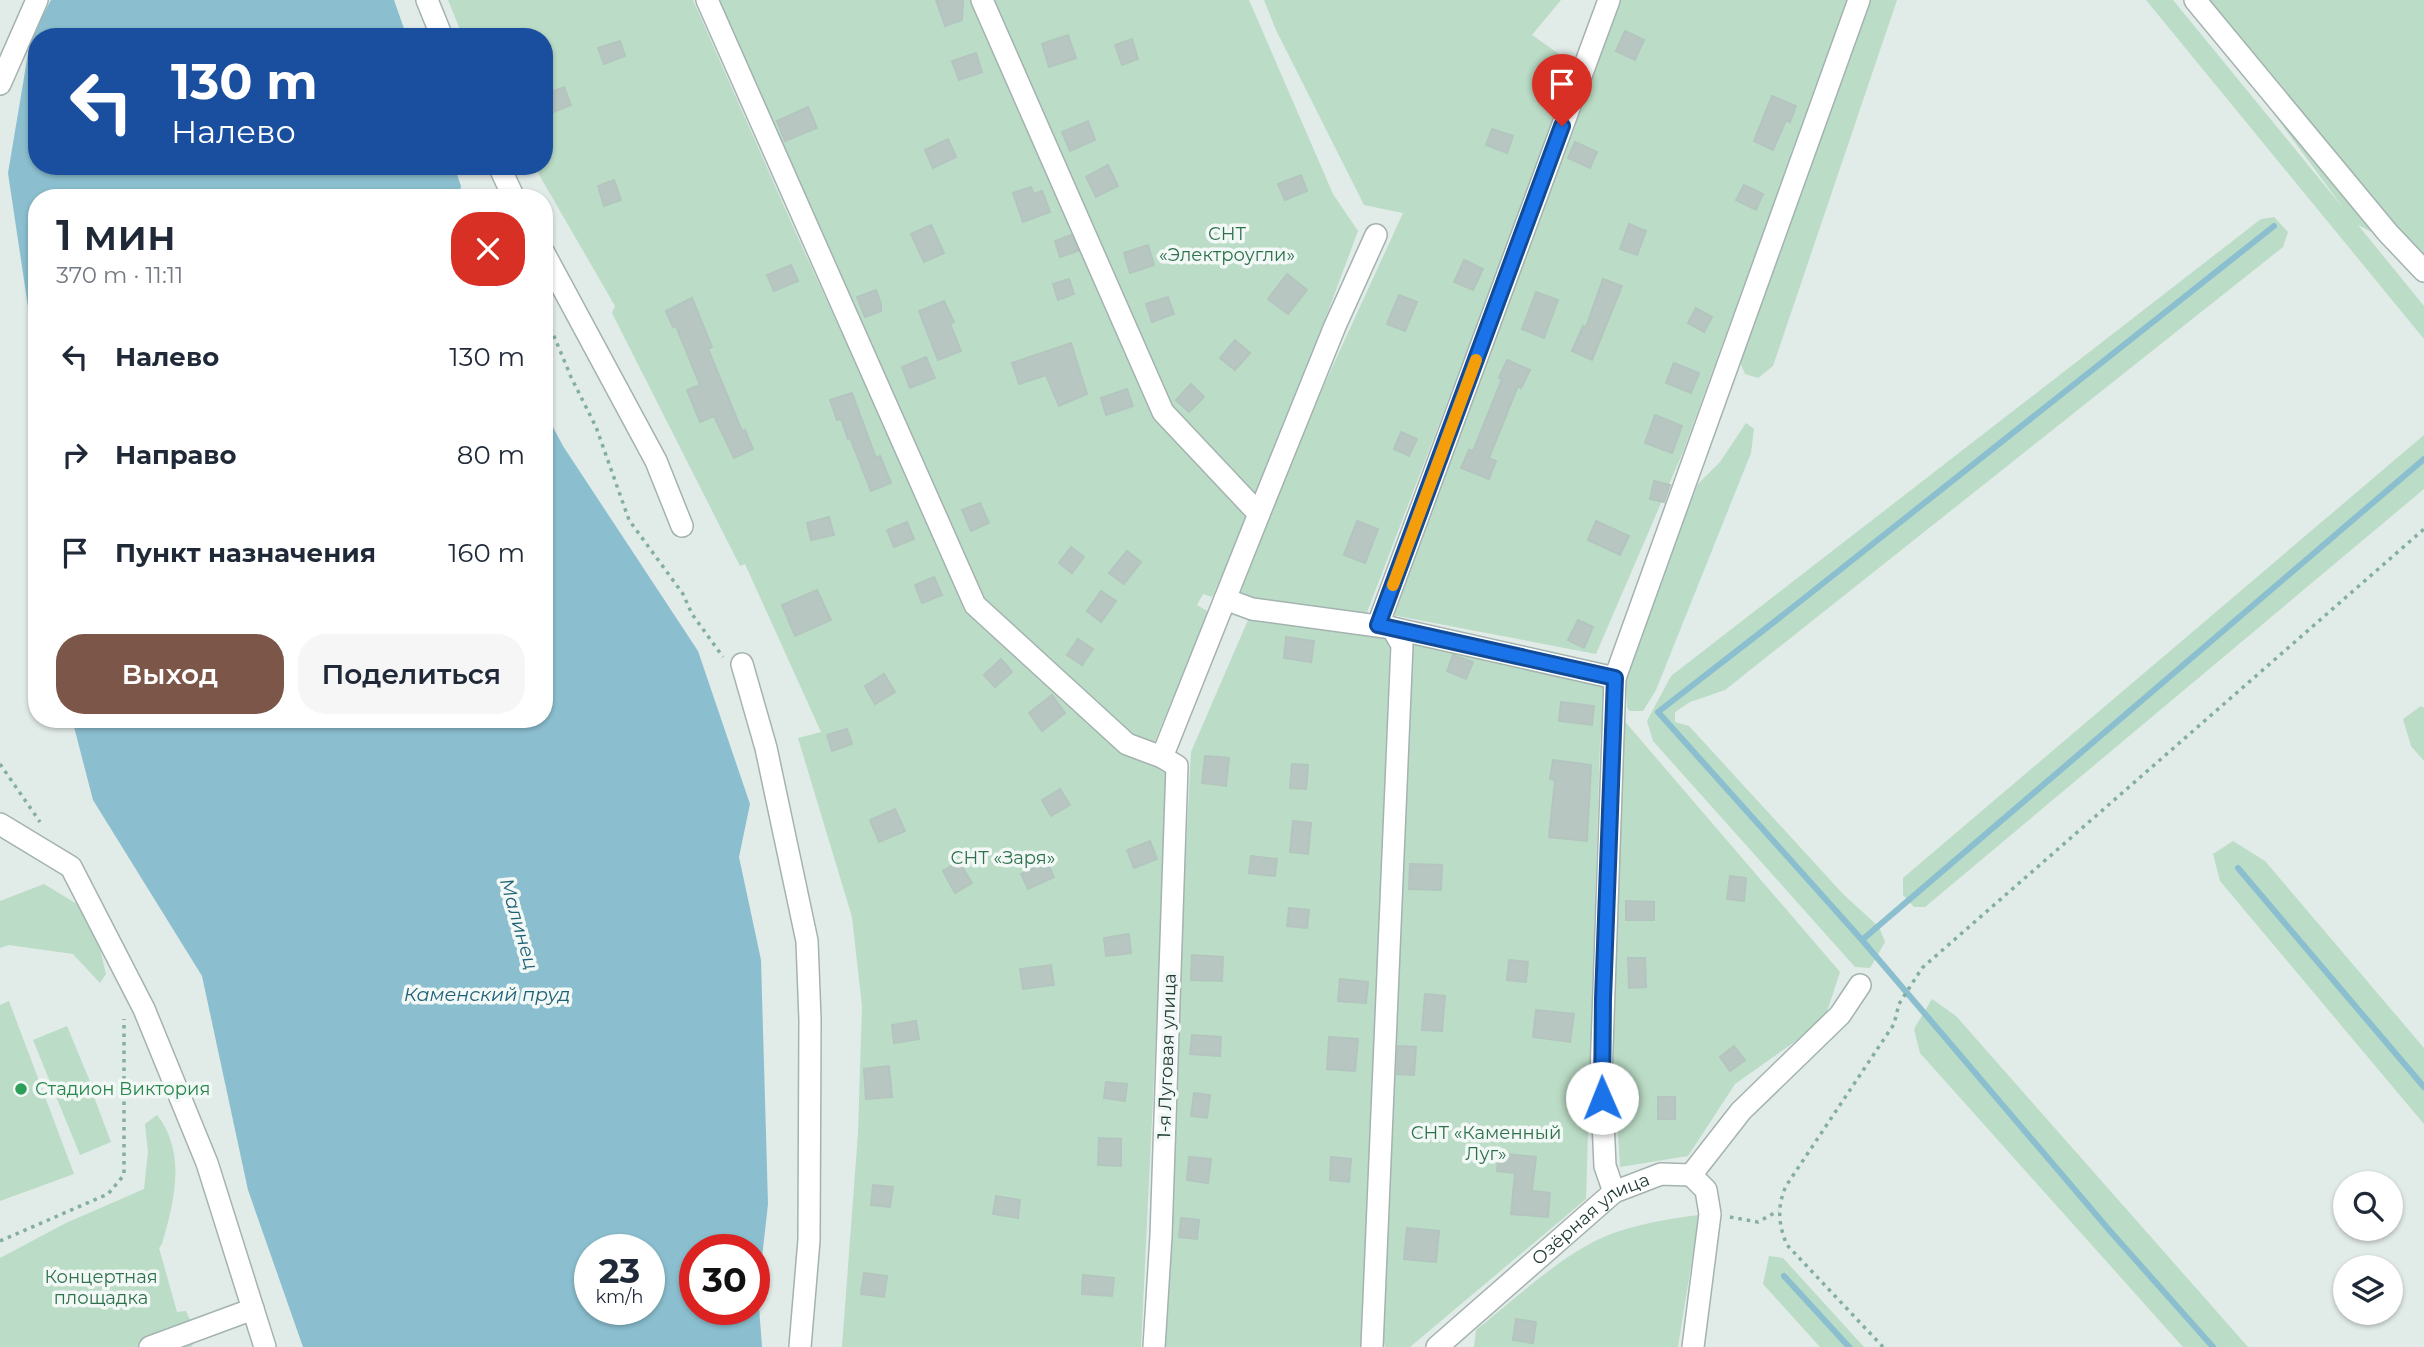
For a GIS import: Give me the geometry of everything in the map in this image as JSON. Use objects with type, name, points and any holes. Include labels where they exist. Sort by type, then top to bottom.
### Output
[{"type":"street","points":[[0,84],[37,0]]},
{"type":"street","points":[[427,0],[438,28]]},
{"type":"street","points":[[707,0],[975,605],[1127,744],[1170,761]]},
{"type":"street","points":[[982,0],[1163,412],[1259,514]]},
{"type":"street","points":[[1385,627],[1609,0]]},
{"type":"street","points":[[1614,1192],[1605,1166],[1601,1075],[1615,678],[1859,0]]},
{"type":"street","points":[[2195,0],[2388,233],[2424,271]]},
{"type":"street","name":"1-я Луговая улица","points":[[1154,1347],[1160,1236],[1170,761],[1225,599],[1335,326],[1377,235]]},
{"type":"street","points":[[553,270],[656,461],[682,526]]},
{"type":"street","points":[[1225,599],[1252,609],[1385,627],[1615,678]]},
{"type":"street","points":[[1372,1347],[1402,645],[1385,627]]},
{"type":"street","points":[[734,664],[766,748],[807,941],[810,1020],[808,1240],[800,1347]]},
{"type":"street","points":[[0,824],[71,867],[144,1009],[207,1163],[265,1347]]},
{"type":"street","points":[[1693,1347],[1710,1214],[1706,1190],[1691,1175],[1741,1111],[1840,1015],[1860,985]]},
{"type":"street","name":"Озёрная улица","points":[[1437,1347],[1614,1192],[1661,1174],[1691,1175]]},
{"type":"street","points":[[150,1347],[253,1309]]},
{"type":"path","points":[[553,334],[596,427],[629,520],[683,593],[692,614],[721,653],[734,664]]},
{"type":"path","points":[[1883,1347],[1787,1245],[1782,1234],[1779,1211],[1786,1186],[1894,1024],[1899,1004],[1922,968],[2424,529]]},
{"type":"path","points":[[0,764],[47,833]]},
{"type":"path","points":[[0,1241],[108,1194],[124,1175],[124,1019],[144,1009]]},
{"type":"path","points":[[1710,1214],[1758,1222],[1779,1211]]},
{"type":"green space","name":"СНТ «Заря»","points":[[448,0],[693,0],[968,610],[996,640],[1122,750],[1169,767],[1141,1347],[842,1347],[858,1133],[862,1006],[852,917],[798,738],[821,732],[745,564],[740,566],[612,313],[615,306],[553,199],[553,189],[547,189],[539,175],[553,175],[553,28],[459,28]]},
{"type":"green space","points":[[717,0],[974,0],[1151,409],[1250,518],[1212,597],[1203,594],[1197,605],[1209,612],[1154,743],[1136,739],[980,598]]},
{"type":"green space","name":"СНТ «Электроугли»","points":[[993,0],[1249,0],[1333,194],[1358,231],[1282,435],[1255,495],[1167,401]]},
{"type":"green space","points":[[1264,0],[1561,0],[1532,35],[1576,66],[1366,615],[1234,595],[1269,505],[1403,213],[1364,205],[1276,30]]},
{"type":"green space","points":[[1620,0],[1848,0],[1683,452],[1596,654],[1392,615],[1529,238]]},
{"type":"green space","points":[[1871,0],[1897,0],[1773,366],[1758,378],[1745,374],[1740,362]]},
{"type":"green space","points":[[2146,0],[2173,0],[2344,209],[2190,0],[2424,0],[2424,259],[2358,225],[2424,306],[2424,339]]},
{"type":"green space","points":[[2274,217],[2288,232],[2283,247],[1725,690],[1690,702],[1675,712],[1675,722],[1689,726],[1843,894],[1879,927],[1885,942],[1870,968],[1855,967],[1653,741],[1647,721],[1671,676],[2261,219]]},
{"type":"green space","points":[[1746,423],[1754,429],[1751,453],[1656,690],[1643,711],[1630,711],[1627,708],[1626,662],[1698,484],[1720,462]]},
{"type":"green space","points":[[2424,435],[2424,489],[1925,907],[1914,907],[1903,895],[1903,878]]},
{"type":"green space","points":[[1248,620],[1381,636],[1390,643],[1362,1347],[1160,1347],[1191,752]]},
{"type":"green space","name":"СНТ «Каменный Луг»","points":[[1410,643],[1607,681],[1600,742],[1586,1199],[1410,1347],[1385,1347],[1377,1311]]},
{"type":"green space","points":[[2421,706],[2424,708],[2424,761],[2411,746],[2403,719]]},
{"type":"green space","points":[[1621,717],[1840,972],[1824,1021],[1735,1084],[1688,1156],[1620,1167],[1615,1087],[1610,1083]]},
{"type":"green space","points":[[2233,841],[2265,861],[2424,1048],[2424,1124],[2220,881],[2213,854]]},
{"type":"green space","points":[[44,884],[77,904],[100,949],[106,974],[100,983],[73,954],[9,945],[0,948],[0,901]]},
{"type":"green space","points":[[1932,999],[1956,1016],[2248,1347],[2183,1347],[1920,1053],[1914,1029]]},
{"type":"green space","name":"Стадион Виктория","points":[[9,1001],[74,1174],[0,1201],[0,1005]]},
{"type":"green space","points":[[67,1026],[96,1096],[94,1097],[111,1142],[80,1155],[33,1040]]},
{"type":"green space","name":"Концертная площадка","points":[[157,1115],[172,1145],[175,1161],[174,1195],[159,1248],[177,1312],[186,1311],[198,1337],[191,1347],[0,1347],[0,1258],[66,1223],[144,1189],[148,1152],[145,1124]]},
{"type":"green space","points":[[1699,1215],[1678,1347],[1474,1347],[1476,1330],[1555,1266],[1589,1244],[1640,1225]]},
{"type":"green space","points":[[1769,1256],[1783,1258],[1864,1347],[1820,1347],[1763,1284]]},
{"type":"water","points":[[51,0],[394,0],[404,28],[35,28]]},
{"type":"water","points":[[28,54],[28,175],[457,175],[461,186],[460,189],[28,189],[28,307],[8,173]]},
{"type":"water","name":"Каменский пруд","points":[[553,427],[698,651],[750,804],[739,857],[761,960],[768,1204],[765,1234],[679,1234],[679,1325],[760,1325],[762,1347],[303,1347],[248,1190],[202,976],[93,800],[74,728],[553,728]]},
{"type":"building","points":[[936,0],[963,0],[962,20],[945,26]]},
{"type":"building","points":[[1625,31],[1644,40],[1635,60],[1616,51]]},
{"type":"building","points":[[1068,35],[1076,58],[1049,67],[1042,44]]},
{"type":"building","points":[[1132,39],[1138,59],[1122,65],[1115,45]]},
{"type":"building","points":[[620,41],[625,56],[604,64],[598,48]]},
{"type":"building","points":[[976,53],[982,72],[959,80],[952,61]]},
{"type":"building","points":[[564,87],[571,105],[553,112],[553,91]]},
{"type":"building","points":[[1772,96],[1796,106],[1790,122],[1786,120],[1773,150],[1754,141]]},
{"type":"building","points":[[808,107],[817,128],[785,141],[777,121]]},
{"type":"building","points":[[1088,121],[1095,140],[1070,151],[1062,132]]},
{"type":"building","points":[[1492,129],[1513,136],[1507,153],[1486,145]]},
{"type":"building","points":[[948,139],[956,157],[933,168],[925,150]]},
{"type":"building","points":[[1575,142],[1597,152],[1590,168],[1568,158]]},
{"type":"building","points":[[1108,165],[1118,186],[1096,197],[1086,177]]},
{"type":"building","points":[[1301,175],[1307,191],[1285,200],[1278,184]]},
{"type":"building","points":[[614,180],[621,200],[604,206],[598,186]]},
{"type":"building","points":[[1744,185],[1763,194],[1756,210],[1736,200]]},
{"type":"building","points":[[1031,187],[1034,194],[1042,191],[1050,212],[1023,222],[1013,193]]},
{"type":"building","points":[[1629,224],[1646,231],[1637,255],[1620,249]]},
{"type":"building","points":[[931,225],[944,253],[924,262],[911,234]]},
{"type":"building","points":[[1071,235],[1078,251],[1060,257],[1055,241]]},
{"type":"building","points":[[1148,245],[1154,265],[1130,273],[1124,253]]},
{"type":"building","points":[[1464,260],[1483,269],[1473,290],[1454,282]]},
{"type":"building","points":[[791,265],[798,281],[774,291],[767,275]]},
{"type":"building","points":[[1287,274],[1307,290],[1288,314],[1268,299]]},
{"type":"building","points":[[1069,279],[1074,294],[1058,300],[1053,284]]},
{"type":"building","points":[[1603,279],[1622,286],[1592,360],[1572,351],[1583,326],[1586,327]]},
{"type":"building","points":[[876,290],[881,311],[865,317],[857,297]]},
{"type":"building","points":[[1536,292],[1558,300],[1544,338],[1522,329]]},
{"type":"building","points":[[1399,295],[1417,302],[1405,331],[1387,324]]},
{"type":"building","points":[[1168,297],[1174,314],[1152,322],[1146,304]]},
{"type":"building","points":[[692,298],[712,347],[708,349],[742,431],[745,430],[753,449],[734,458],[714,416],[700,422],[687,390],[700,385],[676,326],[673,327],[666,311]]},
{"type":"building","points":[[944,301],[954,322],[950,324],[961,351],[938,360],[919,311]]},
{"type":"building","points":[[1696,308],[1712,317],[1704,332],[1688,323]]},
{"type":"building","points":[[1235,340],[1250,353],[1235,370],[1220,358]]},
{"type":"building","points":[[1071,343],[1087,394],[1059,406],[1046,375],[1019,384],[1012,363]]},
{"type":"building","points":[[926,357],[935,378],[910,388],[902,367]]},
{"type":"building","points":[[1507,360],[1530,370],[1521,388],[1518,386],[1489,458],[1496,461],[1489,479],[1461,468],[1469,450],[1473,451]]},
{"type":"building","points":[[1674,363],[1699,373],[1691,393],[1666,383]]},
{"type":"building","points":[[1191,384],[1204,397],[1189,412],[1176,400]]},
{"type":"building","points":[[1127,389],[1133,406],[1106,415],[1101,398]]},
{"type":"building","points":[[852,393],[876,458],[880,456],[891,483],[871,491],[850,438],[848,439],[841,419],[837,420],[830,400]]},
{"type":"building","points":[[1655,415],[1682,426],[1672,453],[1645,443]]},
{"type":"building","points":[[1401,432],[1417,439],[1409,456],[1394,449]]},
{"type":"building","points":[[1654,481],[1670,485],[1664,502],[1650,499]]},
{"type":"building","points":[[980,503],[989,523],[971,531],[962,510]]},
{"type":"building","points":[[829,517],[834,535],[811,540],[807,523]]},
{"type":"building","points":[[1357,521],[1378,529],[1365,563],[1344,555]]},
{"type":"building","points":[[1596,521],[1629,536],[1620,555],[1588,540]]},
{"type":"building","points":[[907,522],[914,539],[894,547],[887,530]]},
{"type":"building","points":[[1071,547],[1084,557],[1072,573],[1059,563]]},
{"type":"building","points":[[1127,551],[1141,562],[1124,584],[1109,573]]},
{"type":"building","points":[[934,577],[942,595],[922,603],[915,585]]},
{"type":"building","points":[[817,590],[831,620],[795,636],[782,605]]},
{"type":"building","points":[[1101,591],[1116,601],[1101,622],[1087,611]]},
{"type":"building","points":[[1578,620],[1593,627],[1584,648],[1568,640]]},
{"type":"building","points":[[1286,637],[1314,641],[1311,662],[1284,658]]},
{"type":"building","points":[[1078,639],[1093,649],[1082,665],[1067,655]]},
{"type":"building","points":[[1453,655],[1473,662],[1466,679],[1447,671]]},
{"type":"building","points":[[1001,659],[1012,672],[995,687],[984,675]]},
{"type":"building","points":[[884,674],[895,692],[875,704],[865,686]]},
{"type":"building","points":[[1052,695],[1065,713],[1042,731],[1029,713]]},
{"type":"building","points":[[1561,702],[1594,706],[1592,725],[1559,721]]},
{"type":"building","points":[[847,729],[852,744],[832,751],[827,735]]},
{"type":"building","points":[[1205,756],[1229,758],[1226,786],[1202,783]]},
{"type":"building","points":[[1553,760],[1591,765],[1587,841],[1549,837],[1555,780],[1550,779]]},
{"type":"building","points":[[1292,764],[1308,765],[1306,789],[1290,788]]},
{"type":"building","points":[[1060,789],[1070,805],[1051,816],[1042,800]]},
{"type":"building","points":[[895,809],[905,831],[879,842],[870,820]]},
{"type":"building","points":[[1293,821],[1311,823],[1308,854],[1290,852]]},
{"type":"building","points":[[1150,841],[1157,859],[1134,868],[1127,850]]},
{"type":"building","points":[[1251,856],[1277,859],[1275,876],[1249,873]]},
{"type":"building","points":[[959,862],[972,883],[955,893],[943,871]]},
{"type":"building","points":[[1047,862],[1054,877],[1028,889],[1021,874]]},
{"type":"building","points":[[1410,864],[1442,865],[1441,890],[1409,889]]},
{"type":"building","points":[[1730,876],[1746,878],[1744,901],[1727,899]]},
{"type":"building","points":[[1626,901],[1654,902],[1654,920],[1626,920]]},
{"type":"building","points":[[1289,908],[1309,910],[1307,928],[1287,926]]},
{"type":"building","points":[[1129,934],[1131,953],[1106,956],[1104,938]]},
{"type":"building","points":[[1192,955],[1223,957],[1222,981],[1191,980]]},
{"type":"building","points":[[1628,958],[1645,958],[1646,987],[1629,988]]},
{"type":"building","points":[[1509,960],[1528,962],[1526,982],[1507,980]]},
{"type":"building","points":[[1051,965],[1054,985],[1023,989],[1020,969]]},
{"type":"building","points":[[1340,979],[1368,982],[1366,1003],[1338,1001]]},
{"type":"building","points":[[1425,994],[1445,996],[1442,1031],[1422,1030]]},
{"type":"building","points":[[1536,1010],[1574,1014],[1570,1042],[1533,1037]]},
{"type":"building","points":[[916,1021],[919,1039],[894,1043],[892,1025]]},
{"type":"building","points":[[1192,1035],[1221,1037],[1220,1056],[1190,1054]]},
{"type":"building","points":[[1329,1037],[1358,1039],[1355,1071],[1327,1069]]},
{"type":"building","points":[[1398,1046],[1416,1047],[1414,1075],[1397,1074]]},
{"type":"building","points":[[1734,1046],[1745,1060],[1730,1071],[1720,1057]]},
{"type":"building","points":[[889,1066],[892,1097],[866,1099],[864,1069]]},
{"type":"building","points":[[1106,1082],[1127,1084],[1125,1101],[1104,1098]]},
{"type":"building","points":[[1194,1093],[1210,1095],[1207,1118],[1191,1116]]},
{"type":"building","points":[[1658,1097],[1675,1097],[1675,1119],[1658,1119]]},
{"type":"building","points":[[1099,1138],[1121,1139],[1121,1166],[1098,1165]]},
{"type":"building","points":[[1499,1153],[1536,1157],[1532,1191],[1550,1193],[1548,1217],[1511,1214],[1515,1173],[1497,1171]]},
{"type":"building","points":[[1189,1157],[1211,1159],[1208,1183],[1187,1180]]},
{"type":"building","points":[[1331,1157],[1351,1159],[1349,1182],[1330,1180]]},
{"type":"building","points":[[873,1185],[893,1187],[890,1207],[871,1205]]},
{"type":"building","points":[[996,1196],[1020,1200],[1018,1218],[993,1214]]},
{"type":"building","points":[[1181,1218],[1199,1220],[1197,1239],[1179,1237]]},
{"type":"building","points":[[1407,1228],[1439,1231],[1436,1262],[1404,1259]]},
{"type":"building","points":[[864,1273],[887,1276],[884,1297],[861,1294]]},
{"type":"building","points":[[1083,1275],[1114,1278],[1112,1296],[1082,1294]]},
{"type":"building","points":[[1516,1319],[1536,1322],[1533,1343],[1513,1340]]},
{"type":"waterway","points":[[2213,1347],[2110,1231],[1862,940],[1658,712],[2274,226]]},
{"type":"waterway","points":[[1862,940],[2424,459]]},
{"type":"waterway","points":[[2238,868],[2424,1087]]},
{"type":"waterway","points":[[1784,1276],[1849,1347]]},
{"type":"slow traffic","points":[[1393,585],[1476,360]]},
{"type":"place","name":"Стадион Виктория","points":[[21,1089]]},
{"type":"route","points":[[1562,126],[1378,625],[1615,678],[1602,1098]]},
{"type":"water label","name":"Малинец","points":[[519,924]]}]
